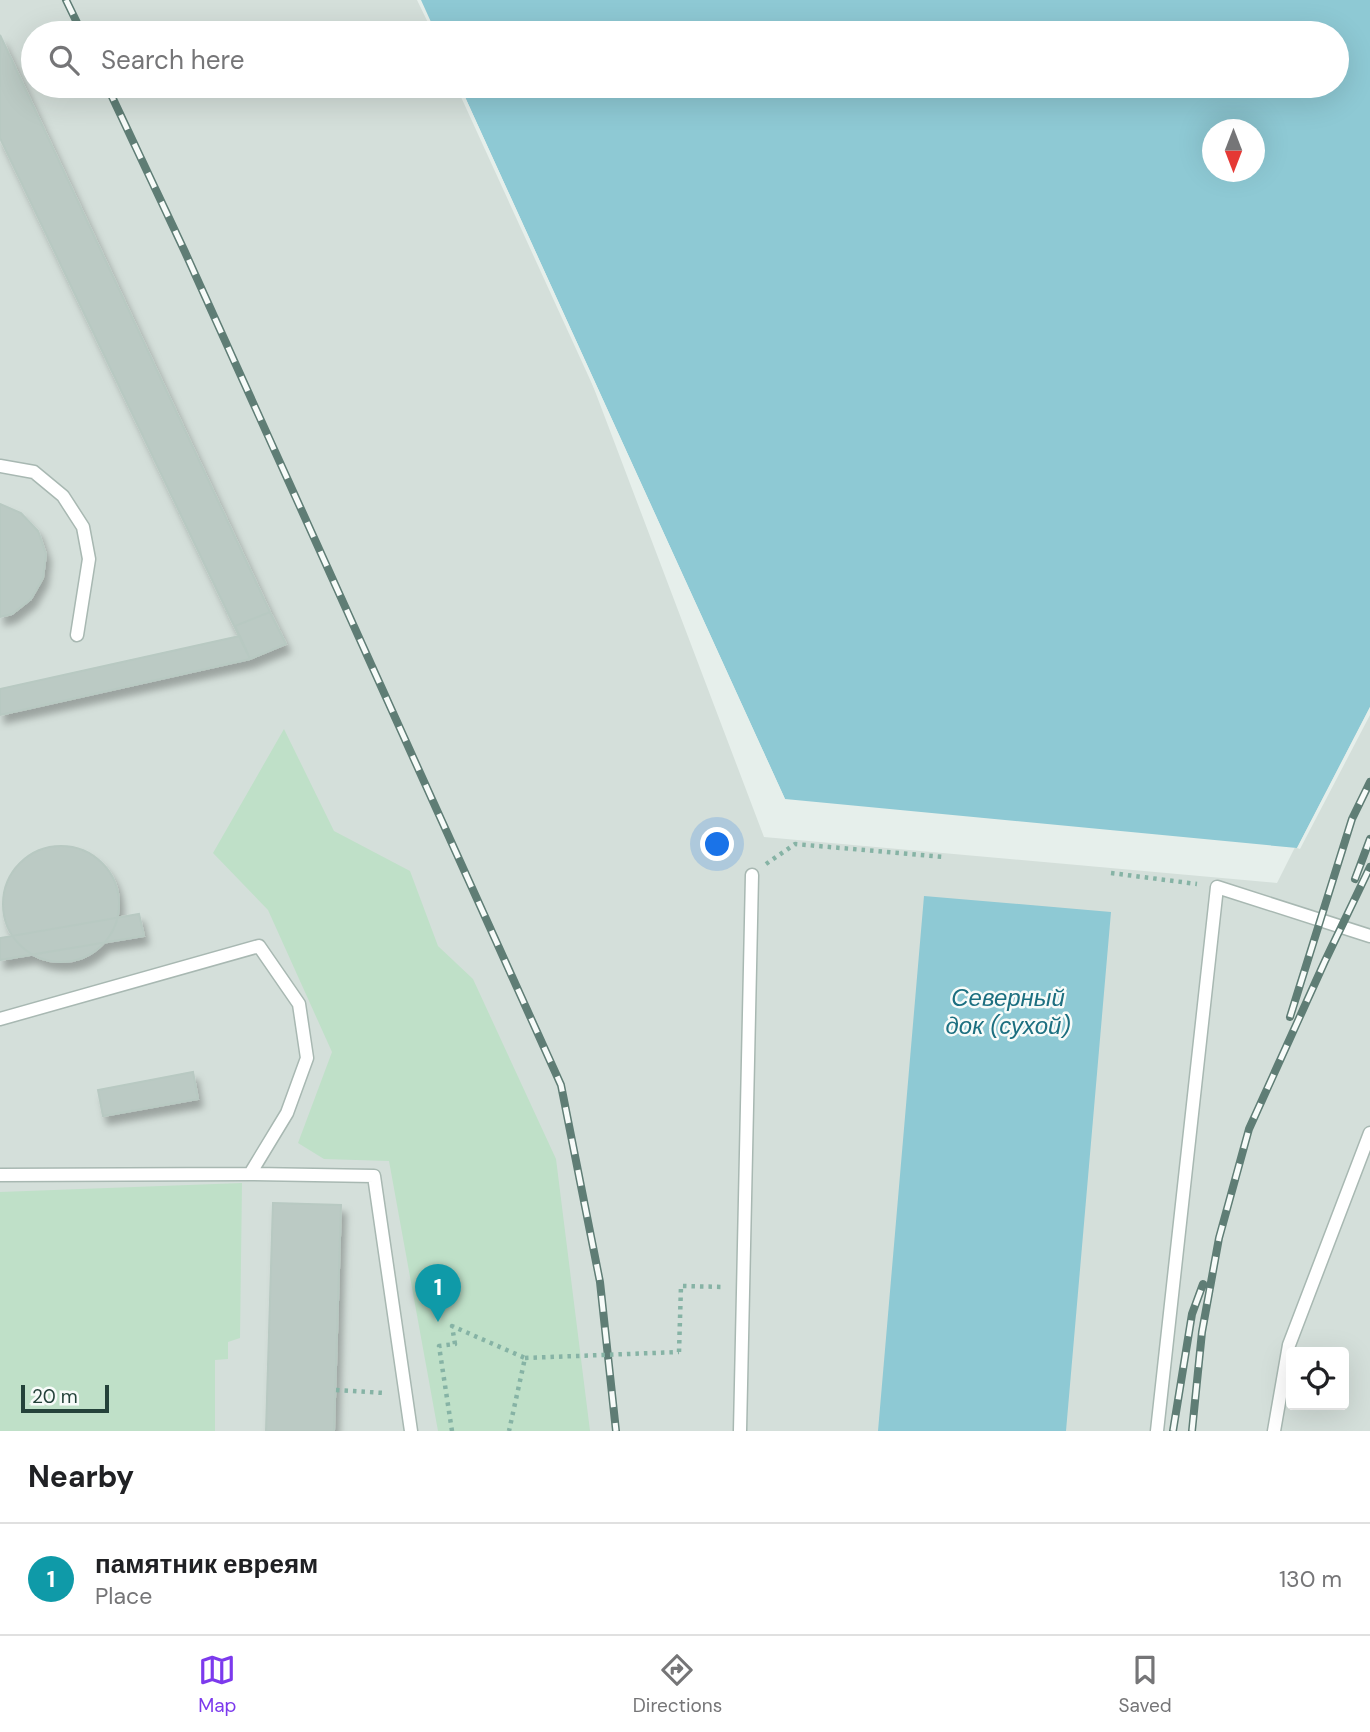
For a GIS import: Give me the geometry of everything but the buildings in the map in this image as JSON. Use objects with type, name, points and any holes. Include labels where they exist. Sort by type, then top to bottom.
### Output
[{"type":"lane","points":[[0,466],[34,472],[63,496],[83,527],[89,559],[77,635]]},
{"type":"lane","points":[[740,1431],[752,875]]},
{"type":"lane","points":[[1157,1431],[1217,887],[1370,936]]},
{"type":"lane","points":[[0,1018],[259,946],[299,1004],[307,1058],[287,1113],[250,1174]]},
{"type":"lane","points":[[1274,1431],[1289,1345],[1370,1133]]},
{"type":"lane","points":[[0,1175],[374,1176],[411,1431]]},
{"type":"path","points":[[752,875],[795,844],[943,857]]},
{"type":"path","points":[[1111,873],[1217,887]]},
{"type":"path","points":[[452,1431],[439,1346],[455,1344],[452,1326],[525,1358],[679,1352],[681,1286],[744,1287]]},
{"type":"path","points":[[509,1431],[525,1358]]},
{"type":"path","points":[[336,1390],[406,1395]]},
{"type":"shaded area","points":[[0,0],[417,0],[427,21],[21,21],[21,98],[462,98],[587,370],[764,837],[1277,883],[1370,698],[1370,1431],[0,1431]]},
{"type":"green space","points":[[284,729],[334,831],[410,871],[438,946],[473,979],[556,1159],[590,1431],[438,1431],[389,1161],[324,1159],[298,1143],[332,1052],[268,910],[213,853]]},
{"type":"green space","points":[[242,1183],[240,1338],[228,1342],[228,1359],[215,1360],[215,1431],[0,1431],[0,1192]]},
{"type":"water","points":[[421,0],[1370,0],[1370,707],[1297,848],[785,799],[465,98],[1349,98],[1349,21],[431,21]]},
{"type":"water","name":"Северный док (сухой)","points":[[924,896],[1111,912],[1066,1431],[878,1431]]},
{"type":"pier","points":[[461,98],[465,98],[785,799],[782,800]]},
{"type":"pier","points":[[1370,707],[1370,715],[1300,849],[1297,848]]},
{"type":"railway","points":[[66,0],[76,21]]},
{"type":"railway","points":[[113,98],[185,252],[561,1085],[600,1282],[616,1431]]},
{"type":"railway","points":[[1290,1017],[1352,819],[1370,782]]},
{"type":"railway","points":[[1355,879],[1370,839]]},
{"type":"railway","points":[[1192,1431],[1202,1332],[1219,1238],[1249,1129],[1370,867]]},
{"type":"railway","points":[[1173,1431],[1192,1314],[1203,1284]]},
{"type":"place","name":"памятник евреям","points":[[438,1322]]}]
